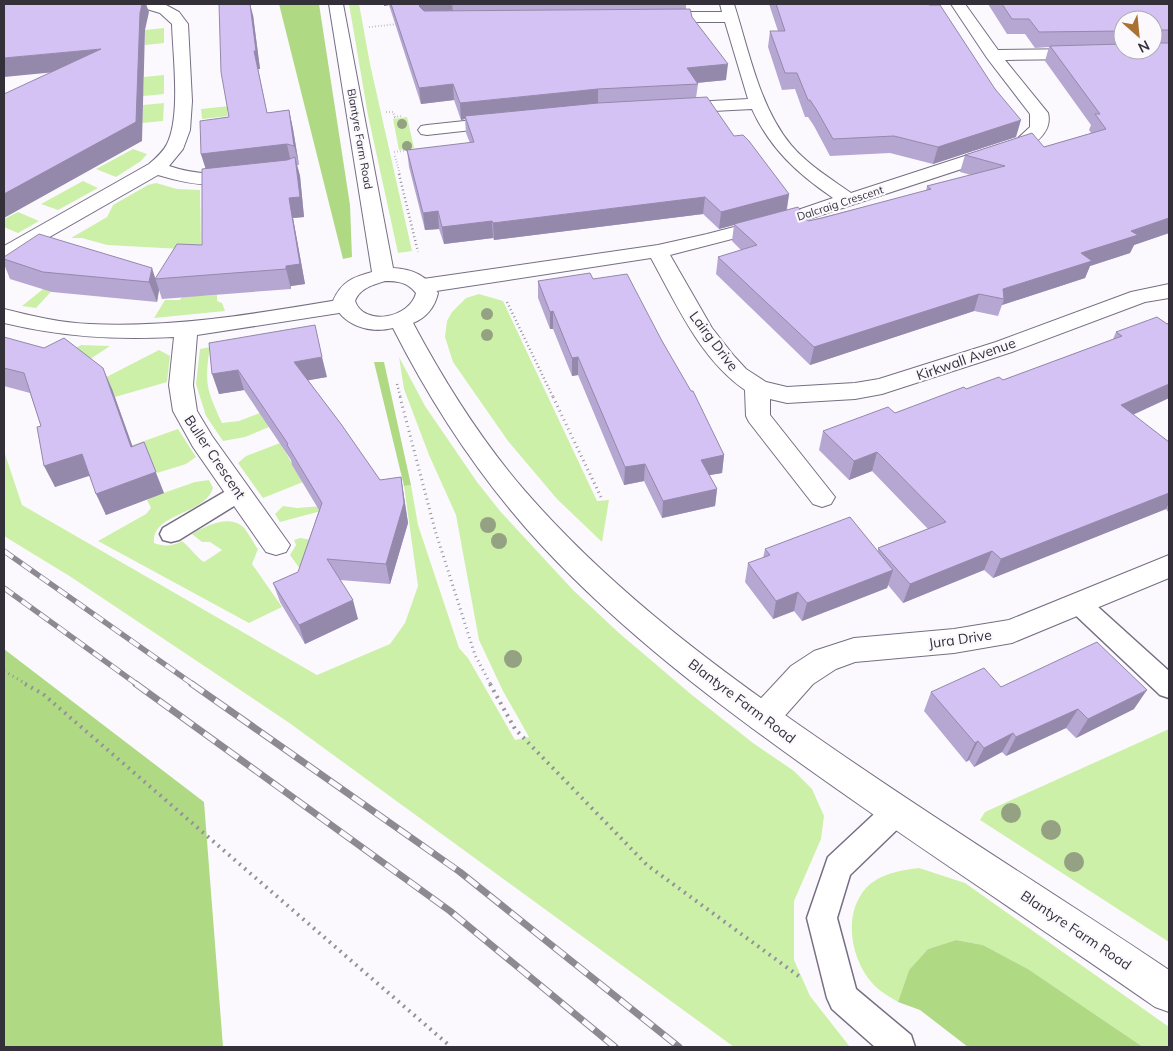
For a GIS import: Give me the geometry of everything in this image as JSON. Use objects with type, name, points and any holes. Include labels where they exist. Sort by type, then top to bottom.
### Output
[{"type":"street","points":[[4,255],[156,168],[172,153],[182,126],[180,24],[176,16],[166,10],[145,4]]},
{"type":"street","name":"Blantyre Farm Road","points":[[336,4],[384,274]]},
{"type":"street","name":"Dalcraig Crescent","points":[[423,286],[658,251],[756,228],[1023,143],[1033,136],[1040,124],[1041,118],[1036,107],[993,55],[958,4]]},
{"type":"street","points":[[641,18],[729,10],[757,104],[772,134],[801,167],[848,200]]},
{"type":"street","points":[[993,55],[1098,54]]},
{"type":"street","points":[[662,109],[757,104]]},
{"type":"street","points":[[427,130],[515,120]]},
{"type":"street","points":[[156,168],[181,177],[206,181],[255,175]]},
{"type":"street","name":"Lairg Drive","points":[[658,251],[704,333],[738,374],[757,387]]},
{"type":"street","points":[[384,274],[411,278],[423,286],[427,293],[426,300],[421,308],[412,315],[386,323],[365,321],[349,313],[344,306],[344,298],[349,289],[364,280],[384,274]]},
{"type":"street","name":"Kirkwall Avenue","points":[[757,387],[772,392],[799,395],[882,386],[1004,347],[1139,297],[1169,291]]},
{"type":"street","points":[[4,316],[28,323],[88,331],[127,332],[186,330],[344,306]]},
{"type":"street","name":"Blantyre Farm Road","points":[[400,320],[428,374],[455,417],[516,499],[583,569],[657,636],[763,718],[897,812],[1081,932],[1169,993]]},
{"type":"street","name":"Buller Crescent","points":[[186,330],[181,385],[185,412],[202,441],[276,545]]},
{"type":"street","points":[[757,387],[758,416],[822,496]]},
{"type":"street","name":"Jura Drive","points":[[763,718],[802,675],[825,660],[854,650],[954,641],[1012,631],[1169,566]]},
{"type":"lane","points":[[171,534],[239,493]]},
{"type":"lane","points":[[1079,604],[1169,687]]},
{"type":"lane","points":[[897,812],[838,867],[822,918],[843,998],[899,1047]]},
{"type":"path","points":[[367,27],[404,24]]},
{"type":"path","points":[[386,112],[388,120]]},
{"type":"path","points":[[393,144],[418,252]]},
{"type":"path","points":[[470,279],[505,296],[601,498]]},
{"type":"path","points":[[396,378],[434,530],[475,656],[515,729],[647,865],[814,988],[843,998]]},
{"type":"path","points":[[4,671],[43,694],[451,1047]]},
{"type":"green space","points":[[279,4],[319,4],[350,205],[352,257],[343,259]]},
{"type":"green space","points":[[349,4],[359,4],[370,64],[412,251],[398,253],[368,115]]},
{"type":"green space","points":[[164,28],[164,43],[145,45],[145,30]]},
{"type":"green space","points":[[164,75],[164,94],[143,96],[144,77]]},
{"type":"green space","points":[[164,103],[163,121],[142,123],[143,105]]},
{"type":"green space","points":[[230,106],[230,111],[227,111],[228,116],[202,119],[201,109]]},
{"type":"green space","points":[[407,117],[414,148],[399,150],[393,119]]},
{"type":"green space","points":[[133,149],[147,154],[141,161],[116,177],[96,169]]},
{"type":"green space","points":[[83,181],[98,188],[58,210],[41,204]]},
{"type":"green space","points":[[156,183],[177,189],[200,190],[201,250],[107,245],[82,238],[71,238],[107,217],[113,205],[148,185]]},
{"type":"green space","points":[[18,212],[39,221],[18,233],[4,227],[4,219]]},
{"type":"green space","points":[[53,281],[59,283],[36,308],[22,306]]},
{"type":"green space","points":[[190,284],[197,296],[217,295],[217,301],[222,303],[225,311],[154,318],[165,300],[180,300]]},
{"type":"green space","points":[[479,294],[503,301],[597,501],[609,500],[602,542],[557,499],[508,441],[453,362],[445,337],[447,321],[452,312],[466,298]]},
{"type":"green space","points":[[81,345],[110,346],[81,365],[50,361]]},
{"type":"green space","points":[[210,347],[207,370],[208,386],[222,423],[239,421],[260,413],[269,427],[245,437],[223,441],[206,416],[196,384],[200,349]]},
{"type":"green space","points":[[159,350],[170,356],[167,382],[115,397],[112,390],[87,387]]},
{"type":"green space","points":[[399,357],[425,406],[477,482],[500,511],[573,590],[619,633],[692,695],[753,743],[794,771],[812,789],[824,816],[821,839],[794,901],[794,960],[810,996],[850,1047],[734,1047],[288,722],[71,577],[4,536],[4,451],[22,505],[317,675],[390,644],[405,623],[418,586],[404,486],[411,485],[418,525],[459,648],[468,658],[515,740],[529,737],[503,691],[479,640],[456,515],[429,455],[404,389]]},
{"type":"green space","points":[[374,362],[384,362],[411,485],[404,486]]},
{"type":"green space","points":[[178,429],[196,457],[186,464],[157,473],[152,463],[130,446]]},
{"type":"green space","points":[[280,443],[303,482],[263,498],[238,463],[246,456]]},
{"type":"green space","points":[[209,480],[213,488],[208,497],[200,504],[161,526],[155,533],[154,543],[168,545],[182,541],[204,562],[222,550],[210,542],[202,542],[192,534],[210,525],[223,522],[230,521],[242,526],[258,549],[252,564],[282,607],[249,623],[98,541],[146,514],[151,508],[147,500],[152,497],[195,482]]},
{"type":"green space","points":[[347,504],[280,522],[275,514],[283,506],[297,508]]},
{"type":"green space","points":[[300,538],[320,541],[313,587],[290,555],[296,545],[294,540]]},
{"type":"green space","points":[[4,649],[204,802],[223,1047],[4,1047]]},
{"type":"green space","points":[[1169,729],[1169,942],[980,820],[985,812]]},
{"type":"green space","points":[[919,868],[965,883],[1169,1027],[1169,1047],[1143,1047],[1028,969],[983,945],[956,940],[928,949],[909,970],[898,1002],[881,991],[865,974],[859,963],[852,937],[854,911],[866,888],[877,879]]},
{"type":"green space","points":[[956,940],[983,945],[1028,969],[1143,1047],[968,1047],[920,1010],[898,1002],[909,970],[928,949]]},
{"type":"building","points":[[4,4],[142,4],[140,13],[136,122],[4,194],[4,94],[101,49],[4,58]]},
{"type":"building","points":[[219,4],[250,4],[256,51],[254,51],[267,113],[289,110],[294,146],[287,144],[201,154],[200,121],[229,117],[221,72]]},
{"type":"building","points":[[391,4],[421,4],[419,6],[424,11],[690,9],[692,17],[728,64],[687,68],[698,84],[598,89],[460,103],[453,84],[419,88]]},
{"type":"building","points":[[776,4],[940,5],[995,89],[1021,120],[938,147],[894,136],[833,139],[816,109],[808,100],[797,73],[785,73],[770,31],[785,31]]},
{"type":"building","points":[[1002,4],[1169,4],[1169,30],[1163,30],[1163,10],[1113,10],[1113,31],[1039,32],[1029,19],[1012,19]]},
{"type":"building","points":[[1163,43],[1169,43],[1169,218],[1131,231],[1138,235],[1081,253],[1092,261],[1003,289],[1004,299],[979,294],[814,347],[718,257],[757,245],[734,224],[798,207],[808,221],[822,218],[931,189],[927,186],[1005,166],[965,155],[1032,133],[1044,147],[1106,129],[1095,114],[1100,114],[1050,46],[1113,44],[1113,60],[1163,60]]},
{"type":"building","points":[[707,97],[734,136],[743,135],[749,141],[789,194],[721,212],[705,197],[493,223],[492,221],[442,227],[438,211],[423,213],[407,150],[474,142],[465,116],[598,103]]},
{"type":"building","points":[[295,157],[300,197],[289,198],[300,264],[286,266],[286,269],[155,279],[177,244],[202,245],[202,169],[287,160]]},
{"type":"building","points":[[39,234],[152,268],[149,282],[43,272],[4,259],[4,257]]},
{"type":"building","points":[[590,273],[593,279],[627,274],[662,341],[691,391],[693,391],[724,455],[701,460],[717,489],[663,501],[645,464],[625,467],[578,357],[572,358],[553,311],[550,312],[538,281]]},
{"type":"building","points":[[1157,317],[1167,324],[1169,323],[1169,384],[1121,405],[1169,442],[1169,493],[1001,559],[992,551],[910,584],[878,548],[946,522],[877,452],[854,461],[823,431],[888,407],[895,413],[964,387],[966,389],[999,377],[1003,380],[1122,336],[1116,332]]},
{"type":"building","points":[[315,325],[322,357],[294,362],[380,480],[401,477],[404,503],[386,564],[327,559],[353,600],[299,625],[273,583],[298,572],[322,503],[288,444],[238,370],[212,374],[209,343]]},
{"type":"building","points":[[4,337],[44,348],[64,338],[103,368],[131,447],[144,442],[156,472],[96,494],[82,454],[44,466],[37,427],[41,426],[24,373],[4,368]]},
{"type":"building","points":[[850,517],[893,570],[807,603],[798,592],[776,601],[748,563],[770,555],[765,549]]},
{"type":"building","points":[[1097,642],[1147,690],[1088,719],[1078,709],[1016,737],[1013,733],[984,748],[978,741],[975,743],[931,692],[984,668],[1001,687]]},
{"type":"railway","points":[[4,551],[194,685]]},
{"type":"railway","points":[[4,588],[138,685]]},
{"type":"railway","points":[[136,684],[450,911],[615,1047]]},
{"type":"railway","points":[[192,684],[460,872],[679,1047]]}]
